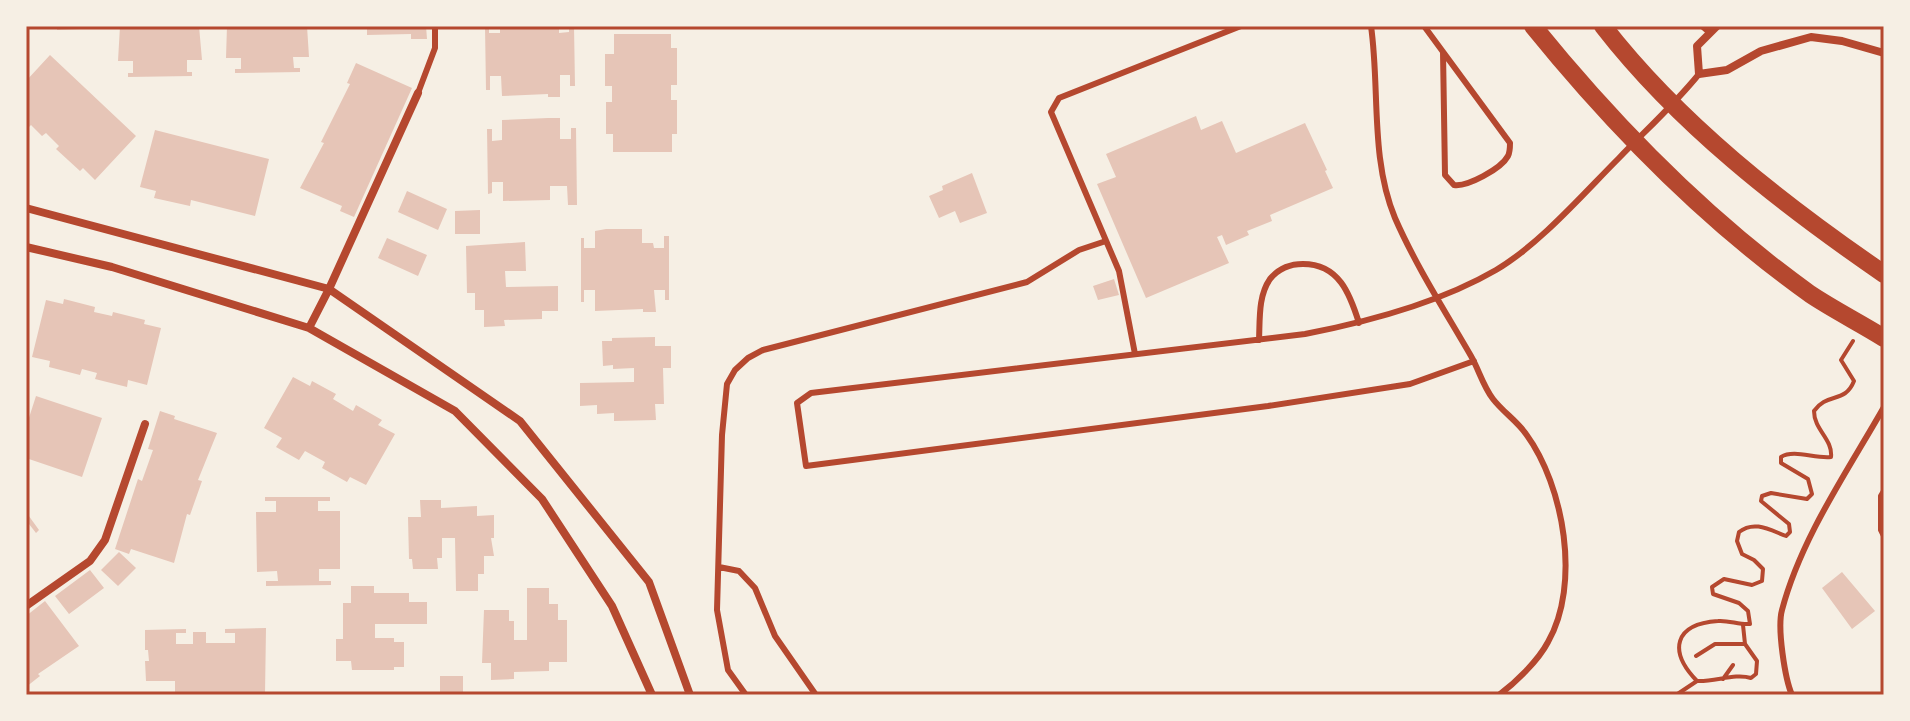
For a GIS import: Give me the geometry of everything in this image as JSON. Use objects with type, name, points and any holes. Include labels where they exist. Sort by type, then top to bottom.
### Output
[{"type":"main road","points":[[1533,26],[1590,96],[1729,231],[1812,295],[1884,338]]},
{"type":"main road","points":[[1603,26],[1674,105],[1801,215],[1884,274]]},
{"type":"street","points":[[1714,29],[1697,46],[1699,74],[1727,70],[1761,51],[1811,37],[1842,41],[1884,53]]},
{"type":"street","points":[[309,328],[418,93]]},
{"type":"street","points":[[26,208],[329,289],[520,421],[649,582],[690,695]]},
{"type":"street","points":[[26,247],[112,267],[309,328],[455,411],[542,499],[612,606],[652,695]]},
{"type":"street","points":[[26,606],[90,561],[105,540],[145,424]]},
{"type":"lane","points":[[418,93],[435,48],[435,26]]},
{"type":"lane","points":[[1135,354],[1119,271],[1051,112],[1059,98],[1241,26]]},
{"type":"lane","points":[[1371,26],[1377,123],[1384,180],[1394,215],[1494,400],[1528,436],[1562,517],[1566,547],[1562,595],[1548,643],[1499,695]]},
{"type":"lane","points":[[1424,26],[1510,143],[1509,154],[1501,164],[1464,186],[1454,185],[1445,175],[1443,52]]},
{"type":"lane","points":[[1702,26],[1714,29]]},
{"type":"lane","points":[[1474,361],[1410,384],[1268,406],[806,466],[797,403],[811,393],[1305,334],[1359,323],[1437,296],[1497,269],[1575,203],[1674,105],[1699,74]]},
{"type":"lane","points":[[746,695],[728,670],[717,610],[722,435],[727,384],[735,370],[763,350],[1027,282],[1079,250],[1106,241]]},
{"type":"lane","points":[[1259,340],[1261,301],[1269,280],[1280,269],[1294,264],[1313,264],[1328,270],[1340,280],[1350,295],[1359,323]]},
{"type":"lane","points":[[1792,695],[1785,680],[1781,614],[1802,555],[1884,407]]},
{"type":"lane","points":[[1884,491],[1881,496],[1881,530],[1884,536]]},
{"type":"lane","points":[[719,567],[739,571],[755,588],[775,636],[816,695]]},
{"type":"path","points":[[1697,681],[1682,665],[1678,654],[1685,630],[1720,620],[1750,624],[1748,611],[1739,603],[1713,594],[1712,587],[1724,579],[1752,585],[1762,581],[1763,569],[1742,554],[1737,541],[1739,532],[1746,526],[1755,525],[1786,536],[1790,532],[1789,524],[1761,501],[1762,496],[1771,493],[1807,499],[1812,494],[1808,479],[1788,469],[1781,463],[1781,457],[1790,453],[1817,459],[1831,457],[1829,443],[1816,426],[1814,411],[1820,402],[1841,397],[1850,391],[1854,381],[1841,360],[1862,325]]},
{"type":"path","points":[[1676,695],[1697,681],[1751,678],[1756,674],[1757,661],[1745,644],[1743,625]]},
{"type":"path","points":[[1696,656],[1715,644],[1745,644]]},
{"type":"path","points":[[1723,679],[1733,665]]},
{"type":"building","points":[[57,26],[80,26],[80,29],[57,30]]},
{"type":"building","points":[[120,26],[199,26],[202,60],[187,60],[187,72],[192,72],[192,76],[128,77],[128,73],[133,73],[133,61],[118,61]]},
{"type":"building","points":[[227,26],[307,26],[309,57],[293,57],[294,68],[300,68],[300,72],[235,73],[235,69],[241,69],[241,58],[226,58]]},
{"type":"building","points":[[367,26],[426,26],[427,39],[411,39],[411,34],[367,35]]},
{"type":"building","points":[[485,26],[489,26],[489,33],[500,33],[500,26],[559,27],[559,33],[569,32],[569,26],[574,26],[575,86],[570,86],[570,75],[560,75],[560,97],[548,97],[548,94],[502,96],[501,76],[490,76],[490,90],[486,90]]},
{"type":"building","points":[[614,34],[671,34],[671,48],[677,48],[677,85],[671,85],[671,100],[677,100],[677,134],[672,134],[672,152],[613,152],[613,134],[606,134],[606,102],[612,102],[612,86],[605,86],[605,54],[614,54]]},
{"type":"building","points":[[50,55],[136,136],[95,180],[56,149],[59,146],[46,133],[42,136],[26,124],[26,81]]},
{"type":"building","points":[[356,63],[412,88],[354,217],[340,211],[342,206],[300,188],[324,143],[321,142],[350,84],[347,83]]},
{"type":"building","points":[[1196,116],[1201,130],[1222,121],[1236,153],[1305,123],[1333,188],[1270,215],[1272,221],[1247,231],[1249,235],[1226,245],[1222,235],[1217,237],[1229,263],[1146,298],[1097,184],[1116,177],[1106,154]]},
{"type":"building","points":[[560,118],[560,139],[571,139],[571,128],[576,128],[577,205],[568,205],[567,186],[550,186],[550,200],[503,201],[503,182],[492,182],[492,193],[488,194],[487,129],[492,129],[492,141],[502,140],[502,120]]},
{"type":"building","points":[[155,130],[269,159],[255,216],[191,200],[190,206],[154,198],[156,191],[140,187]]},
{"type":"building","points":[[972,173],[987,213],[960,223],[955,211],[939,218],[929,196],[943,190],[942,186]]},
{"type":"building","points":[[407,191],[447,209],[438,230],[398,212]]},
{"type":"building","points":[[480,210],[480,234],[455,234],[455,211]]},
{"type":"building","points":[[642,229],[642,243],[653,243],[654,248],[664,248],[664,236],[669,236],[669,300],[665,300],[665,290],[654,290],[656,312],[643,312],[643,309],[595,311],[595,290],[584,290],[584,302],[581,302],[581,238],[584,238],[584,248],[595,248],[595,231]]},
{"type":"building","points":[[387,238],[427,255],[418,276],[378,258]]},
{"type":"building","points":[[525,242],[526,271],[505,271],[506,287],[558,286],[558,311],[542,311],[542,319],[504,320],[505,326],[484,327],[484,310],[475,310],[475,293],[467,293],[466,246]]},
{"type":"building","points":[[1114,279],[1119,295],[1098,300],[1093,286]]},
{"type":"building","points":[[64,299],[95,307],[94,312],[112,316],[113,312],[145,320],[144,324],[161,328],[147,385],[128,380],[127,387],[95,379],[97,373],[82,369],[80,375],[49,367],[50,361],[32,357],[46,300],[63,304]]},
{"type":"building","points":[[655,337],[655,346],[671,346],[671,368],[663,368],[664,404],[655,404],[656,420],[614,421],[614,413],[597,414],[597,405],[580,406],[580,383],[634,382],[634,368],[603,366],[602,341]]},
{"type":"building","points":[[293,377],[310,386],[312,381],[336,394],[333,399],[353,411],[356,405],[382,420],[378,425],[395,434],[366,485],[350,477],[347,482],[322,468],[325,462],[305,451],[299,460],[276,447],[282,438],[264,428]]},
{"type":"building","points":[[36,396],[102,418],[82,477],[26,458],[26,427]]},
{"type":"building","points":[[160,411],[175,416],[174,419],[217,433],[198,480],[202,481],[190,515],[187,514],[174,563],[131,549],[129,554],[115,549],[138,479],[142,481],[153,450],[148,449]]},
{"type":"building","points":[[265,497],[330,497],[330,501],[318,501],[318,511],[340,511],[340,569],[319,569],[319,581],[331,581],[331,585],[266,586],[266,581],[278,581],[277,571],[257,572],[256,512],[276,512],[276,501],[265,501]]},
{"type":"building","points":[[420,500],[441,500],[441,508],[477,506],[477,516],[494,515],[494,538],[491,538],[494,556],[484,556],[484,574],[478,574],[478,591],[456,591],[455,538],[442,538],[442,558],[437,558],[438,569],[413,569],[412,559],[409,559],[408,517],[421,517]]},
{"type":"building","points":[[26,512],[39,530],[36,533],[29,524],[26,526]]},
{"type":"building","points":[[119,552],[136,568],[118,586],[101,570]]},
{"type":"building","points":[[90,570],[104,588],[69,614],[55,596]]},
{"type":"building","points":[[1842,572],[1875,611],[1852,629],[1822,588]]},
{"type":"building","points":[[351,586],[374,586],[374,593],[409,593],[409,602],[427,602],[427,624],[375,624],[375,638],[394,638],[394,642],[404,642],[404,667],[394,667],[394,670],[352,670],[351,661],[336,661],[336,639],[343,639],[343,603],[351,603]]},
{"type":"building","points":[[527,588],[549,588],[549,604],[558,604],[558,620],[567,620],[567,662],[549,662],[549,671],[514,672],[514,679],[491,680],[491,663],[482,663],[484,610],[509,610],[509,621],[514,621],[514,640],[527,640]]},
{"type":"building","points":[[45,601],[79,646],[38,674],[40,676],[26,687],[26,616]]},
{"type":"building","points":[[266,628],[265,694],[175,695],[175,681],[146,681],[145,661],[149,661],[148,650],[145,650],[145,630],[186,629],[186,633],[176,633],[176,644],[193,644],[193,632],[206,632],[206,643],[235,643],[235,633],[225,633],[225,629]]},
{"type":"building","points":[[440,676],[463,676],[463,695],[440,695]]}]
